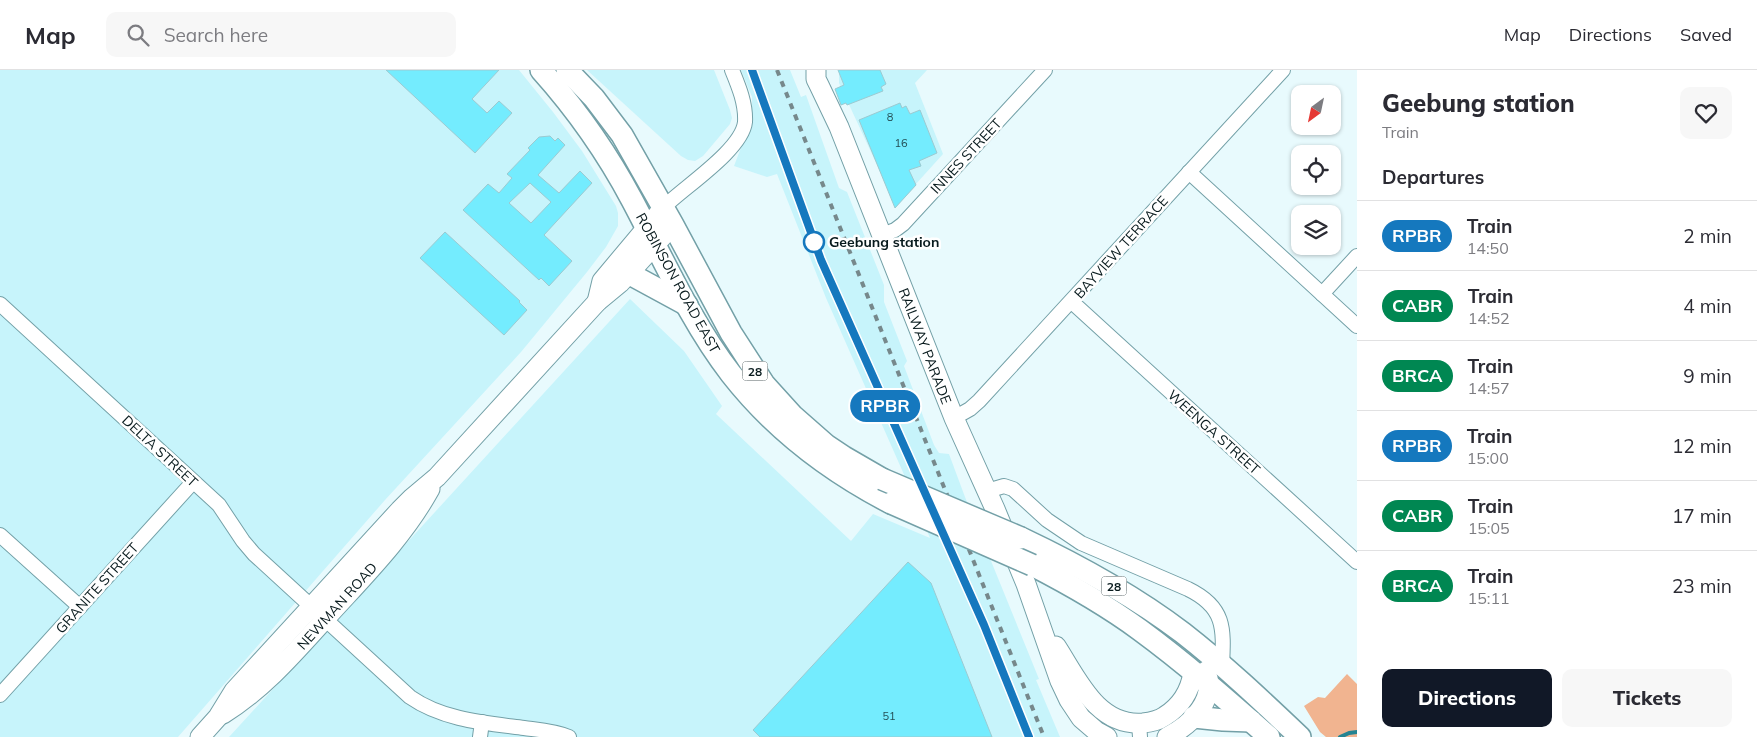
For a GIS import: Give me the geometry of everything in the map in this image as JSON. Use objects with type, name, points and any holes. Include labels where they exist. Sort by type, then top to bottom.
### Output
[{"type":"main road","name":"ROBINSON ROAD EAST","points":[[541,70],[572,108],[608,159],[687,305],[715,351],[730,373],[767,415],[828,466],[891,503],[1032,565],[1065,582],[1120,616],[1163,647],[1201,679]]},
{"type":"main road","name":"ROBINSON ROAD EAST","points":[[567,70],[594,98],[622,135],[731,334],[752,368],[776,399],[793,416],[844,457],[882,479],[1021,538],[1088,571],[1122,591],[1199,646]]},
{"type":"main road","name":"RAILWAY PARADE","points":[[816,70],[819,86],[836,119],[954,418],[987,491],[1039,620],[1050,655],[1069,700],[1075,710],[1089,725],[1108,737]]},
{"type":"main road","name":"NEWMAN ROAD","points":[[597,302],[602,281],[650,236],[668,216]]},
{"type":"main road","name":"NEWMAN ROAD","points":[[200,737],[218,717],[234,691],[311,606],[412,498],[437,477],[597,302],[628,273],[650,236]]},
{"type":"main road","points":[[628,273],[687,305]]},
{"type":"main road","name":"NEWMAN ROAD","points":[[218,717],[265,683],[325,619],[395,541],[421,505],[437,477]]},
{"type":"main road","name":"RAILWAY PARADE","points":[[1039,620],[1080,686],[1098,707],[1105,713],[1140,730],[1176,708],[1189,690],[1201,679]]},
{"type":"main road","points":[[1168,737],[1184,728],[1205,701],[1201,679],[1208,677],[1202,662],[1199,646]]},
{"type":"main road","name":"28","points":[[1199,646],[1300,737]]},
{"type":"main road","name":"28","points":[[1201,679],[1269,737]]},
{"type":"main road","points":[[1194,717],[1251,721]]},
{"type":"street","name":"NEWMAN ROAD","points":[[668,216],[730,150],[741,134],[745,124],[744,102],[732,70]]},
{"type":"street","name":"INNES STREET","points":[[882,235],[895,230],[903,224],[1045,70]]},
{"type":"street","name":"BAYVIEW TERRACE","points":[[954,418],[970,409],[979,401],[1072,302],[1283,70]]},
{"type":"street","points":[[1190,172],[1357,326]]},
{"type":"street","points":[[1322,294],[1357,256]]},
{"type":"street","name":"WEENGA STREET","points":[[1072,302],[1357,562]]},
{"type":"street","name":"DELTA STREET","points":[[0,304],[225,512],[243,541],[254,554],[398,687],[420,704],[449,716],[550,732],[569,737]]},
{"type":"street","name":"GRANITE STREET","points":[[0,695],[194,482]]},
{"type":"street","points":[[987,491],[1004,486],[1014,489],[1047,520],[1090,548],[1188,589],[1204,598],[1215,608],[1222,623],[1222,665]]},
{"type":"street","points":[[0,535],[80,607]]},
{"type":"street","points":[[480,737],[482,722]]},
{"type":"shaded area","points":[[0,70],[519,70],[582,151],[616,206],[618,213],[618,226],[606,247],[521,352],[385,500],[178,737],[0,737]]},
{"type":"shaded area","points":[[587,70],[714,70],[730,110],[732,118],[730,124],[703,156],[695,161],[688,160],[681,156]]},
{"type":"shaded area","points":[[741,70],[790,70],[801,97],[806,95],[839,188],[847,192],[884,285],[884,302],[907,361],[904,366],[934,445],[939,453],[949,454],[1039,679],[1036,680],[1060,737],[229,737],[630,299],[684,351],[722,406],[716,414],[851,541],[873,514],[930,538],[826,298],[777,174],[767,177],[734,166],[752,119],[752,97]]},
{"type":"shaded area","points":[[839,70],[927,70],[915,83],[943,154],[896,206],[839,83]]},
{"type":"shaded area","points":[[1347,674],[1357,684],[1357,737],[1326,737],[1320,732],[1304,706],[1318,697],[1325,698]]},
{"type":"building","points":[[386,70],[499,70],[472,99],[487,113],[499,101],[512,113],[475,153]]},
{"type":"building","points":[[838,70],[880,70],[886,84],[881,87],[883,91],[847,105],[846,103],[841,105],[835,89],[844,85]]},
{"type":"building","points":[[900,103],[902,108],[906,106],[910,114],[920,110],[937,153],[919,161],[921,166],[909,170],[916,185],[895,208],[859,120]]},
{"type":"building","points":[[550,136],[555,141],[558,138],[565,145],[538,175],[559,193],[580,171],[592,183],[544,235],[572,261],[549,286],[541,278],[539,280],[463,210],[488,184],[499,193],[512,178],[507,174],[530,150],[528,148],[539,137]],"holes":[[[530,183],[551,202],[531,223],[509,203]]]},
{"type":"building","points":[[445,232],[520,301],[527,310],[504,335],[420,258]]},
{"type":"building","points":[[908,562],[931,583],[992,737],[760,737],[753,730]]},
{"type":"waterway","points":[[1340,737],[1357,732]]},
{"type":"railway","points":[[752,70],[821,261],[984,625],[1029,737]]},
{"type":"railway","points":[[777,70],[1044,737]]},
{"type":"train","name":"RPBR","points":[[752,70],[821,260],[984,625],[1029,737]]},
{"type":"place","name":"Geebung station","points":[[814,242]]}]
